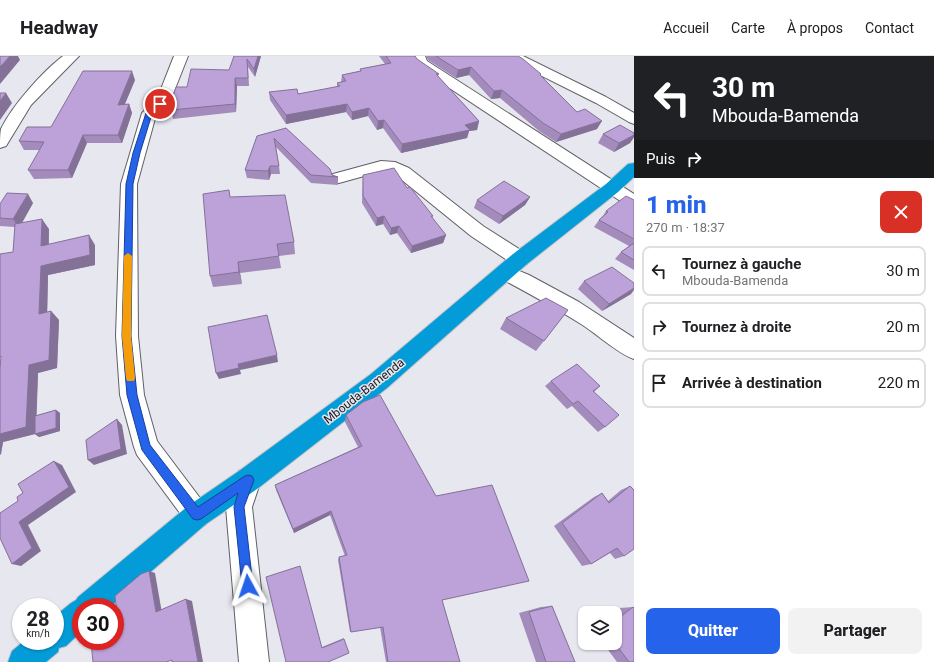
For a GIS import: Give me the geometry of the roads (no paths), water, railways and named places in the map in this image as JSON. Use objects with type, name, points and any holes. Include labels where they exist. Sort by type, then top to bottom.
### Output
[{"type":"highway","name":"Mbouda-Bamenda","points":[[99,598],[197,515],[248,480],[379,381],[513,266],[612,188],[634,168]]},
{"type":"highway","points":[[64,627],[72,621]]},
{"type":"highway","points":[[23,662],[37,650]]},
{"type":"street","points":[[0,143],[25,103],[66,60],[72,56]]},
{"type":"street","points":[[177,56],[166,94],[160,104],[149,113],[129,184],[127,336],[132,395],[146,447],[197,515]]},
{"type":"street","points":[[418,56],[422,63],[634,202]]},
{"type":"street","points":[[513,56],[601,100],[634,119]]},
{"type":"street","points":[[339,178],[381,166],[389,166],[403,172],[472,227],[513,266],[557,299],[615,335],[634,350]]},
{"type":"street","points":[[248,480],[239,507],[254,662]]}]
